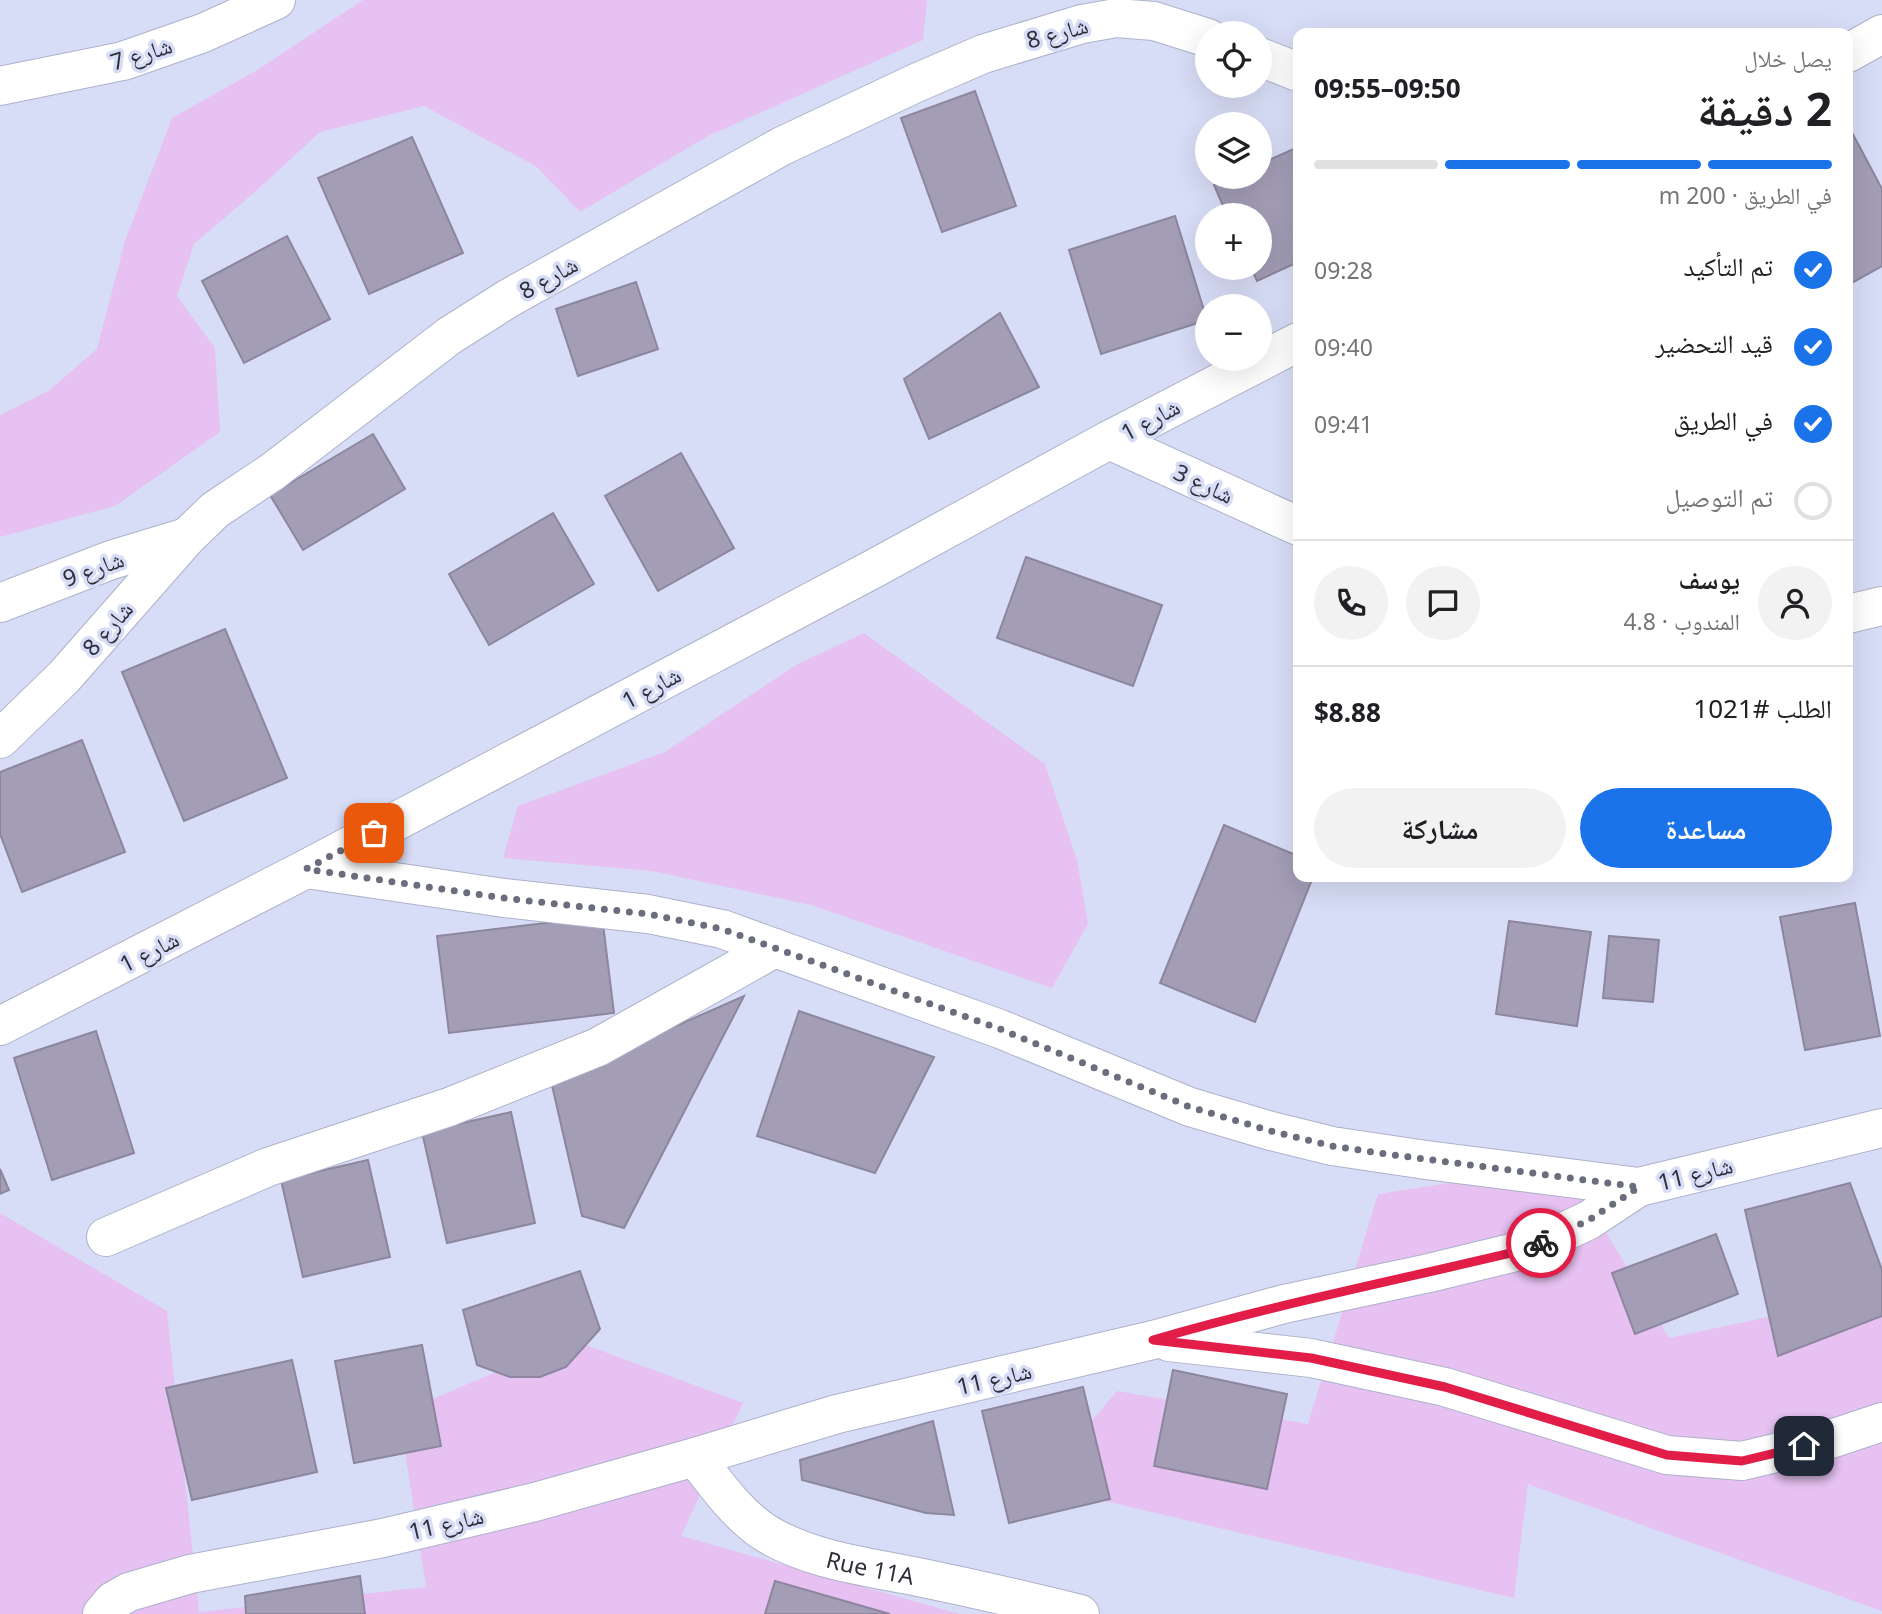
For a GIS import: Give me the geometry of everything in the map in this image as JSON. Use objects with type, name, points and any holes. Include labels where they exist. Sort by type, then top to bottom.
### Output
[{"type":"street","name":"شارع 7","points":[[0,86],[122,61],[203,33],[276,0]]},
{"type":"street","name":"شارع 8","points":[[0,739],[64,677],[187,537],[215,510],[272,472],[449,336],[509,298],[782,146],[983,54],[1082,24],[1116,18],[1154,21],[1195,34]]},
{"type":"street","points":[[1853,50],[1882,34]]},
{"type":"street","points":[[1272,62],[1293,70]]},
{"type":"street","name":"شارع 1","points":[[0,1026],[306,869],[1293,345]]},
{"type":"street","name":"شارع 3","points":[[1109,440],[1293,524]]},
{"type":"street","name":"شارع 9","points":[[0,603],[111,560],[187,537]]},
{"type":"street","points":[[1853,613],[1882,606]]},
{"type":"street","points":[[306,869],[503,898],[648,914],[722,929],[1000,1029],[1190,1107],[1271,1131],[1332,1146],[1639,1187]]},
{"type":"street","points":[[106,1237],[268,1167],[449,1107],[598,1047],[775,948]]},
{"type":"street","name":"شارع 11","points":[[102,1614],[113,1601],[129,1592],[190,1574],[383,1538],[535,1502],[837,1415],[1153,1340],[1283,1304],[1528,1249],[1589,1220],[1639,1187],[1882,1128]]},
{"type":"street","points":[[1153,1340],[1311,1358],[1445,1387],[1667,1455],[1742,1461],[1825,1441],[1882,1422]]},
{"type":"street","name":"Rue 11A","points":[[695,1457],[729,1501],[763,1531],[792,1547],[837,1560],[1080,1614]]},
{"type":"shaded area","points":[[363,0],[927,0],[923,40],[708,136],[580,212],[537,167],[424,106],[320,132],[194,244],[177,296],[215,348],[220,432],[115,506],[0,537],[0,415],[48,391],[97,349],[125,241],[172,118],[259,69]]},
{"type":"shaded area","points":[[864,633],[1045,764],[1077,860],[1088,924],[1052,988],[811,905],[652,871],[503,858],[518,806],[665,752],[796,665]]},
{"type":"shaded area","points":[[1566,1165],[1669,1338],[1882,1293],[1882,1611],[1528,1484],[1514,1598],[1038,1485],[1117,1391],[1308,1424],[1378,1194]]},
{"type":"shaded area","points":[[0,1213],[167,1311],[199,1612],[426,1587],[399,1413],[572,1340],[743,1403],[681,1536],[960,1614],[0,1614]]},
{"type":"building","points":[[975,91],[1016,206],[942,232],[901,118]]},
{"type":"building","points":[[1853,134],[1882,189],[1882,266],[1853,282]]},
{"type":"building","points":[[412,137],[463,253],[369,294],[318,178]]},
{"type":"building","points":[[1293,149],[1293,264],[1272,274],[1272,203],[1222,203],[1216,189],[1272,189],[1272,159]]},
{"type":"building","points":[[1175,216],[1199,294],[1195,294],[1195,324],[1101,354],[1069,250]]},
{"type":"building","points":[[287,236],[330,319],[244,363],[202,281]]},
{"type":"building","points":[[636,282],[658,349],[578,376],[556,309]]},
{"type":"building","points":[[1000,313],[1039,387],[929,439],[904,379]]},
{"type":"building","points":[[373,434],[405,489],[303,550],[270,495]]},
{"type":"building","points":[[681,453],[734,548],[658,591],[605,496]]},
{"type":"building","points":[[553,513],[594,584],[489,645],[449,574]]},
{"type":"building","points":[[1026,557],[1162,605],[1133,686],[997,638]]},
{"type":"building","points":[[225,629],[287,778],[184,821],[122,672]]},
{"type":"building","points":[[82,740],[125,852],[22,892],[0,834],[0,772]]},
{"type":"building","points":[[1224,825],[1293,854],[1293,882],[1311,882],[1255,1022],[1160,983]]},
{"type":"building","points":[[1855,903],[1880,1036],[1805,1050],[1780,917]]},
{"type":"building","points":[[602,916],[614,1013],[449,1033],[437,936]]},
{"type":"building","points":[[1509,921],[1591,932],[1577,1026],[1496,1014]]},
{"type":"building","points":[[1609,936],[1659,940],[1653,1002],[1603,998]]},
{"type":"building","points":[[744,996],[624,1228],[582,1216],[551,1081]]},
{"type":"building","points":[[799,1011],[934,1057],[875,1173],[757,1136]]},
{"type":"building","points":[[96,1031],[134,1153],[52,1180],[14,1058]]},
{"type":"building","points":[[511,1112],[535,1223],[447,1243],[422,1132]]},
{"type":"building","points":[[368,1160],[390,1257],[303,1277],[281,1180]]},
{"type":"building","points":[[0,1169],[9,1190],[0,1194]]},
{"type":"building","points":[[1850,1183],[1882,1270],[1882,1316],[1778,1356],[1745,1210]]},
{"type":"building","points":[[1716,1234],[1738,1294],[1635,1334],[1612,1273]]},
{"type":"building","points":[[580,1271],[600,1329],[566,1367],[540,1377],[510,1377],[477,1365],[463,1310]]},
{"type":"building","points":[[422,1345],[441,1446],[354,1463],[335,1361]]},
{"type":"building","points":[[292,1360],[317,1472],[192,1500],[166,1388]]},
{"type":"building","points":[[1173,1370],[1287,1394],[1267,1489],[1154,1466]]},
{"type":"building","points":[[1083,1387],[1110,1499],[1009,1523],[982,1411]]},
{"type":"building","points":[[933,1421],[954,1515],[926,1513],[802,1480],[800,1460]]},
{"type":"building","points":[[360,1576],[365,1614],[246,1614],[245,1596]]},
{"type":"building","points":[[775,1581],[890,1614],[765,1614]]},
{"type":"way so far","points":[[374,833],[306,869],[503,898],[648,914],[722,929],[1000,1029],[1190,1107],[1271,1131],[1332,1146],[1639,1187],[1589,1220],[1541,1243]]},
{"type":"route","points":[[1541,1243],[1528,1249],[1429,1273],[1283,1304],[1153,1340],[1311,1358],[1445,1387],[1667,1455],[1742,1461],[1804,1446]]}]
